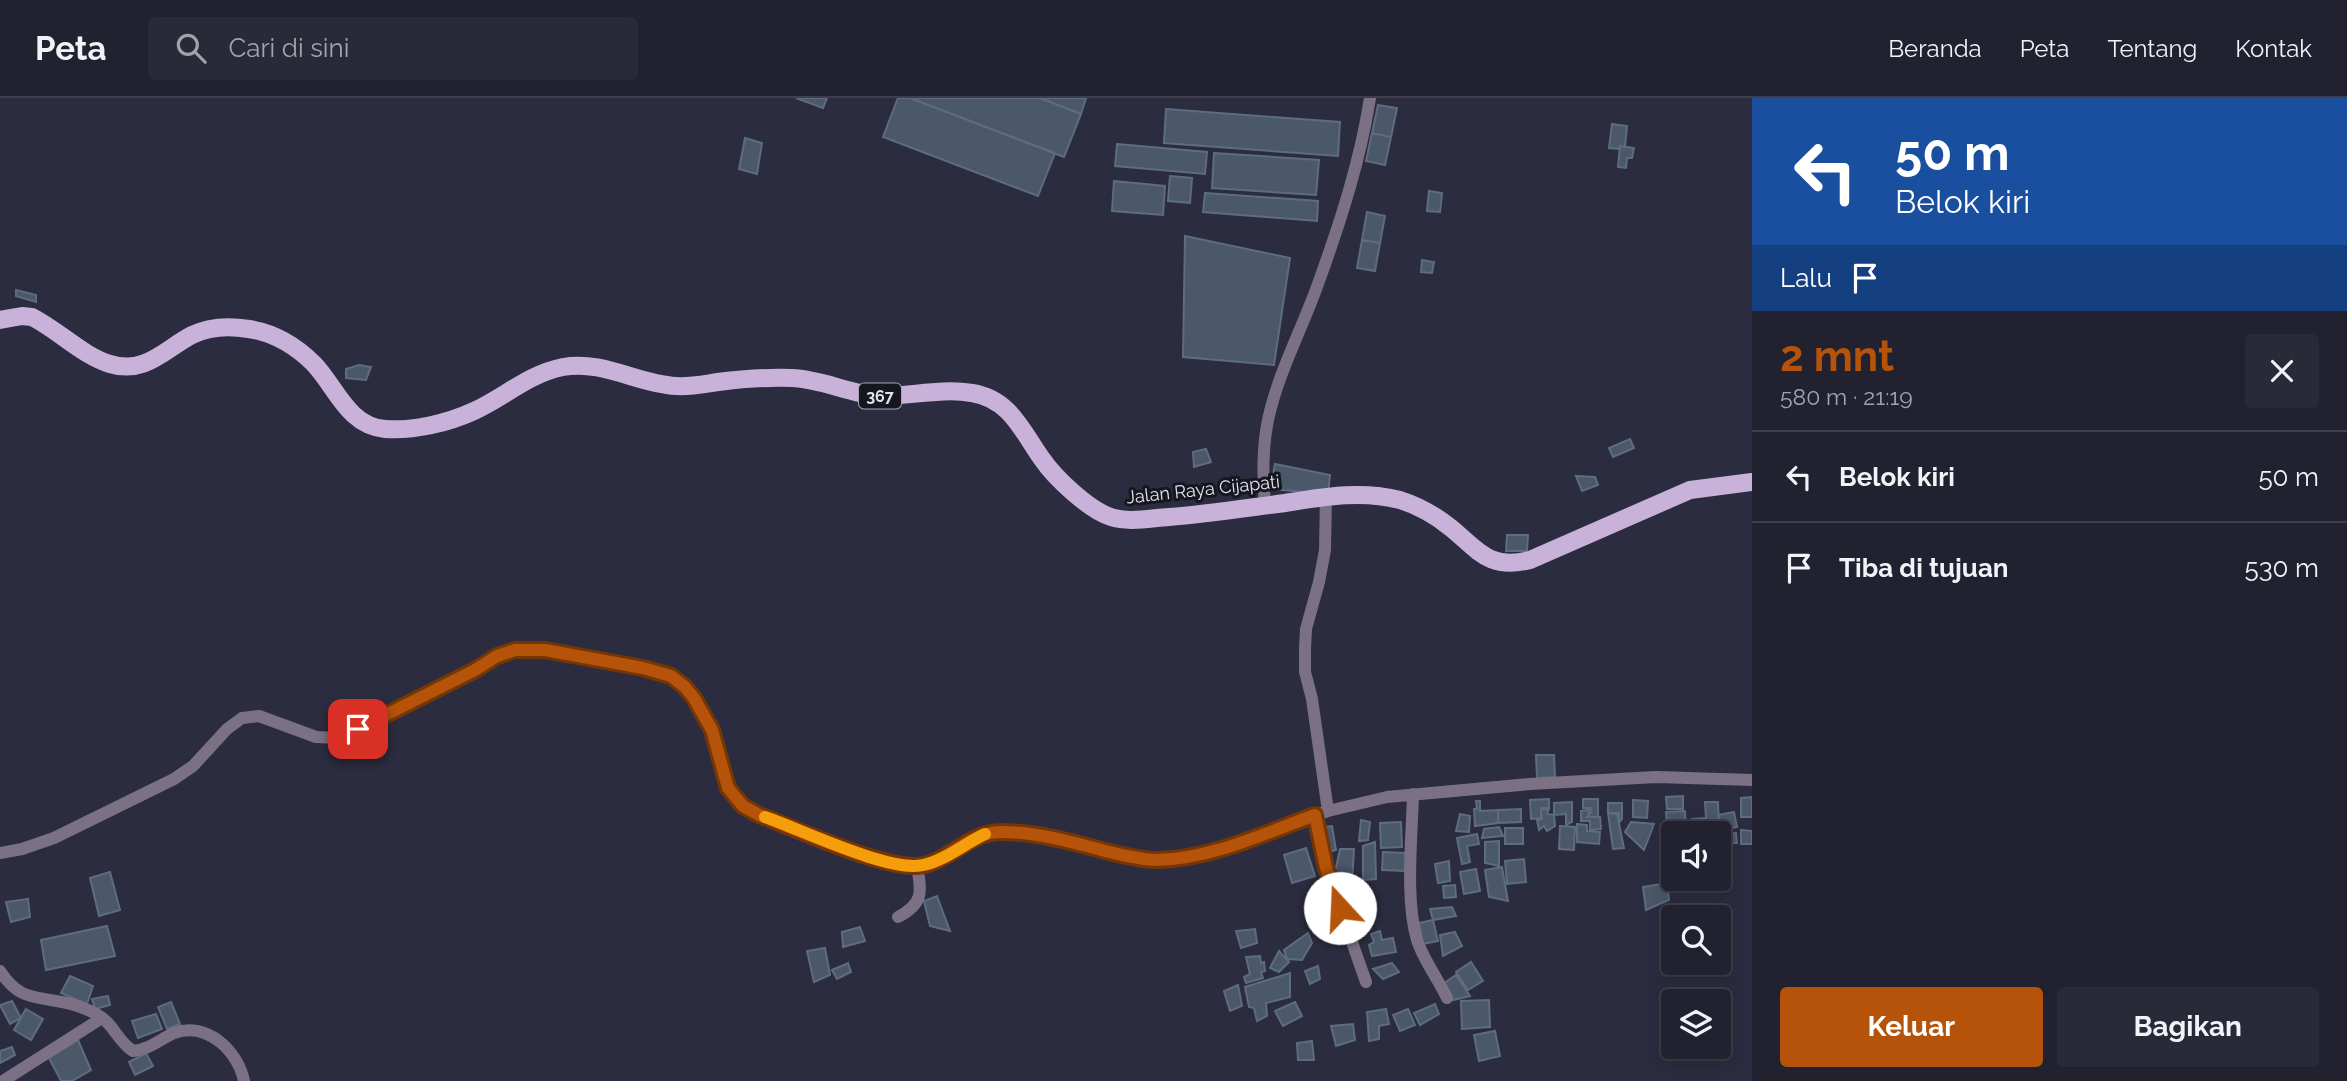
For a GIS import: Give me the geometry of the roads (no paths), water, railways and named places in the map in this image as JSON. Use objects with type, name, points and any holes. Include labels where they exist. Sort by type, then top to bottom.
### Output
[{"type":"main road","name":"Jalan Raya Cijapati","points":[[0,320],[32,317],[100,360],[125,367],[153,360],[202,331],[227,327],[270,334],[293,346],[316,366],[343,404],[359,419],[384,429],[403,429],[448,420],[476,410],[511,387],[541,373],[584,365],[616,370],[671,386],[791,377],[818,381],[868,395],[976,393],[997,402],[1009,411],[1052,471],[1082,498],[1109,516],[1146,519],[1265,506],[1326,496],[1374,496],[1405,502],[1430,512],[1480,555],[1497,562],[1517,563],[1530,560],[1690,490],[1752,482]]},
{"type":"street","points":[[1265,506],[1263,454],[1268,420],[1340,220],[1362,142],[1370,98]]},
{"type":"street","points":[[1326,496],[1325,550],[1305,649],[1306,672],[1328,811]]},
{"type":"street","points":[[0,853],[54,838],[174,779],[193,766],[227,729],[242,718],[259,716],[316,737],[338,738],[497,656],[526,648],[643,668],[671,676],[685,687],[704,714],[712,730],[728,788],[743,806],[759,815],[894,864],[917,866],[948,856],[964,844],[985,834],[998,832],[1034,835],[1138,858],[1179,858],[1205,853],[1328,811],[1387,797],[1530,784],[1656,777],[1752,780]]},
{"type":"street","points":[[1413,794],[1411,888],[1414,927],[1420,948],[1447,998]]},
{"type":"street","points":[[1315,815],[1326,868],[1366,982]]},
{"type":"street","points":[[898,918],[909,912],[919,898],[917,866]]},
{"type":"street","points":[[0,971],[13,988],[23,995],[75,1005],[102,1018],[125,1046],[133,1051],[180,1031],[207,1034],[232,1051],[244,1081]]},
{"type":"street","points":[[3,1081],[102,1018]]}]
